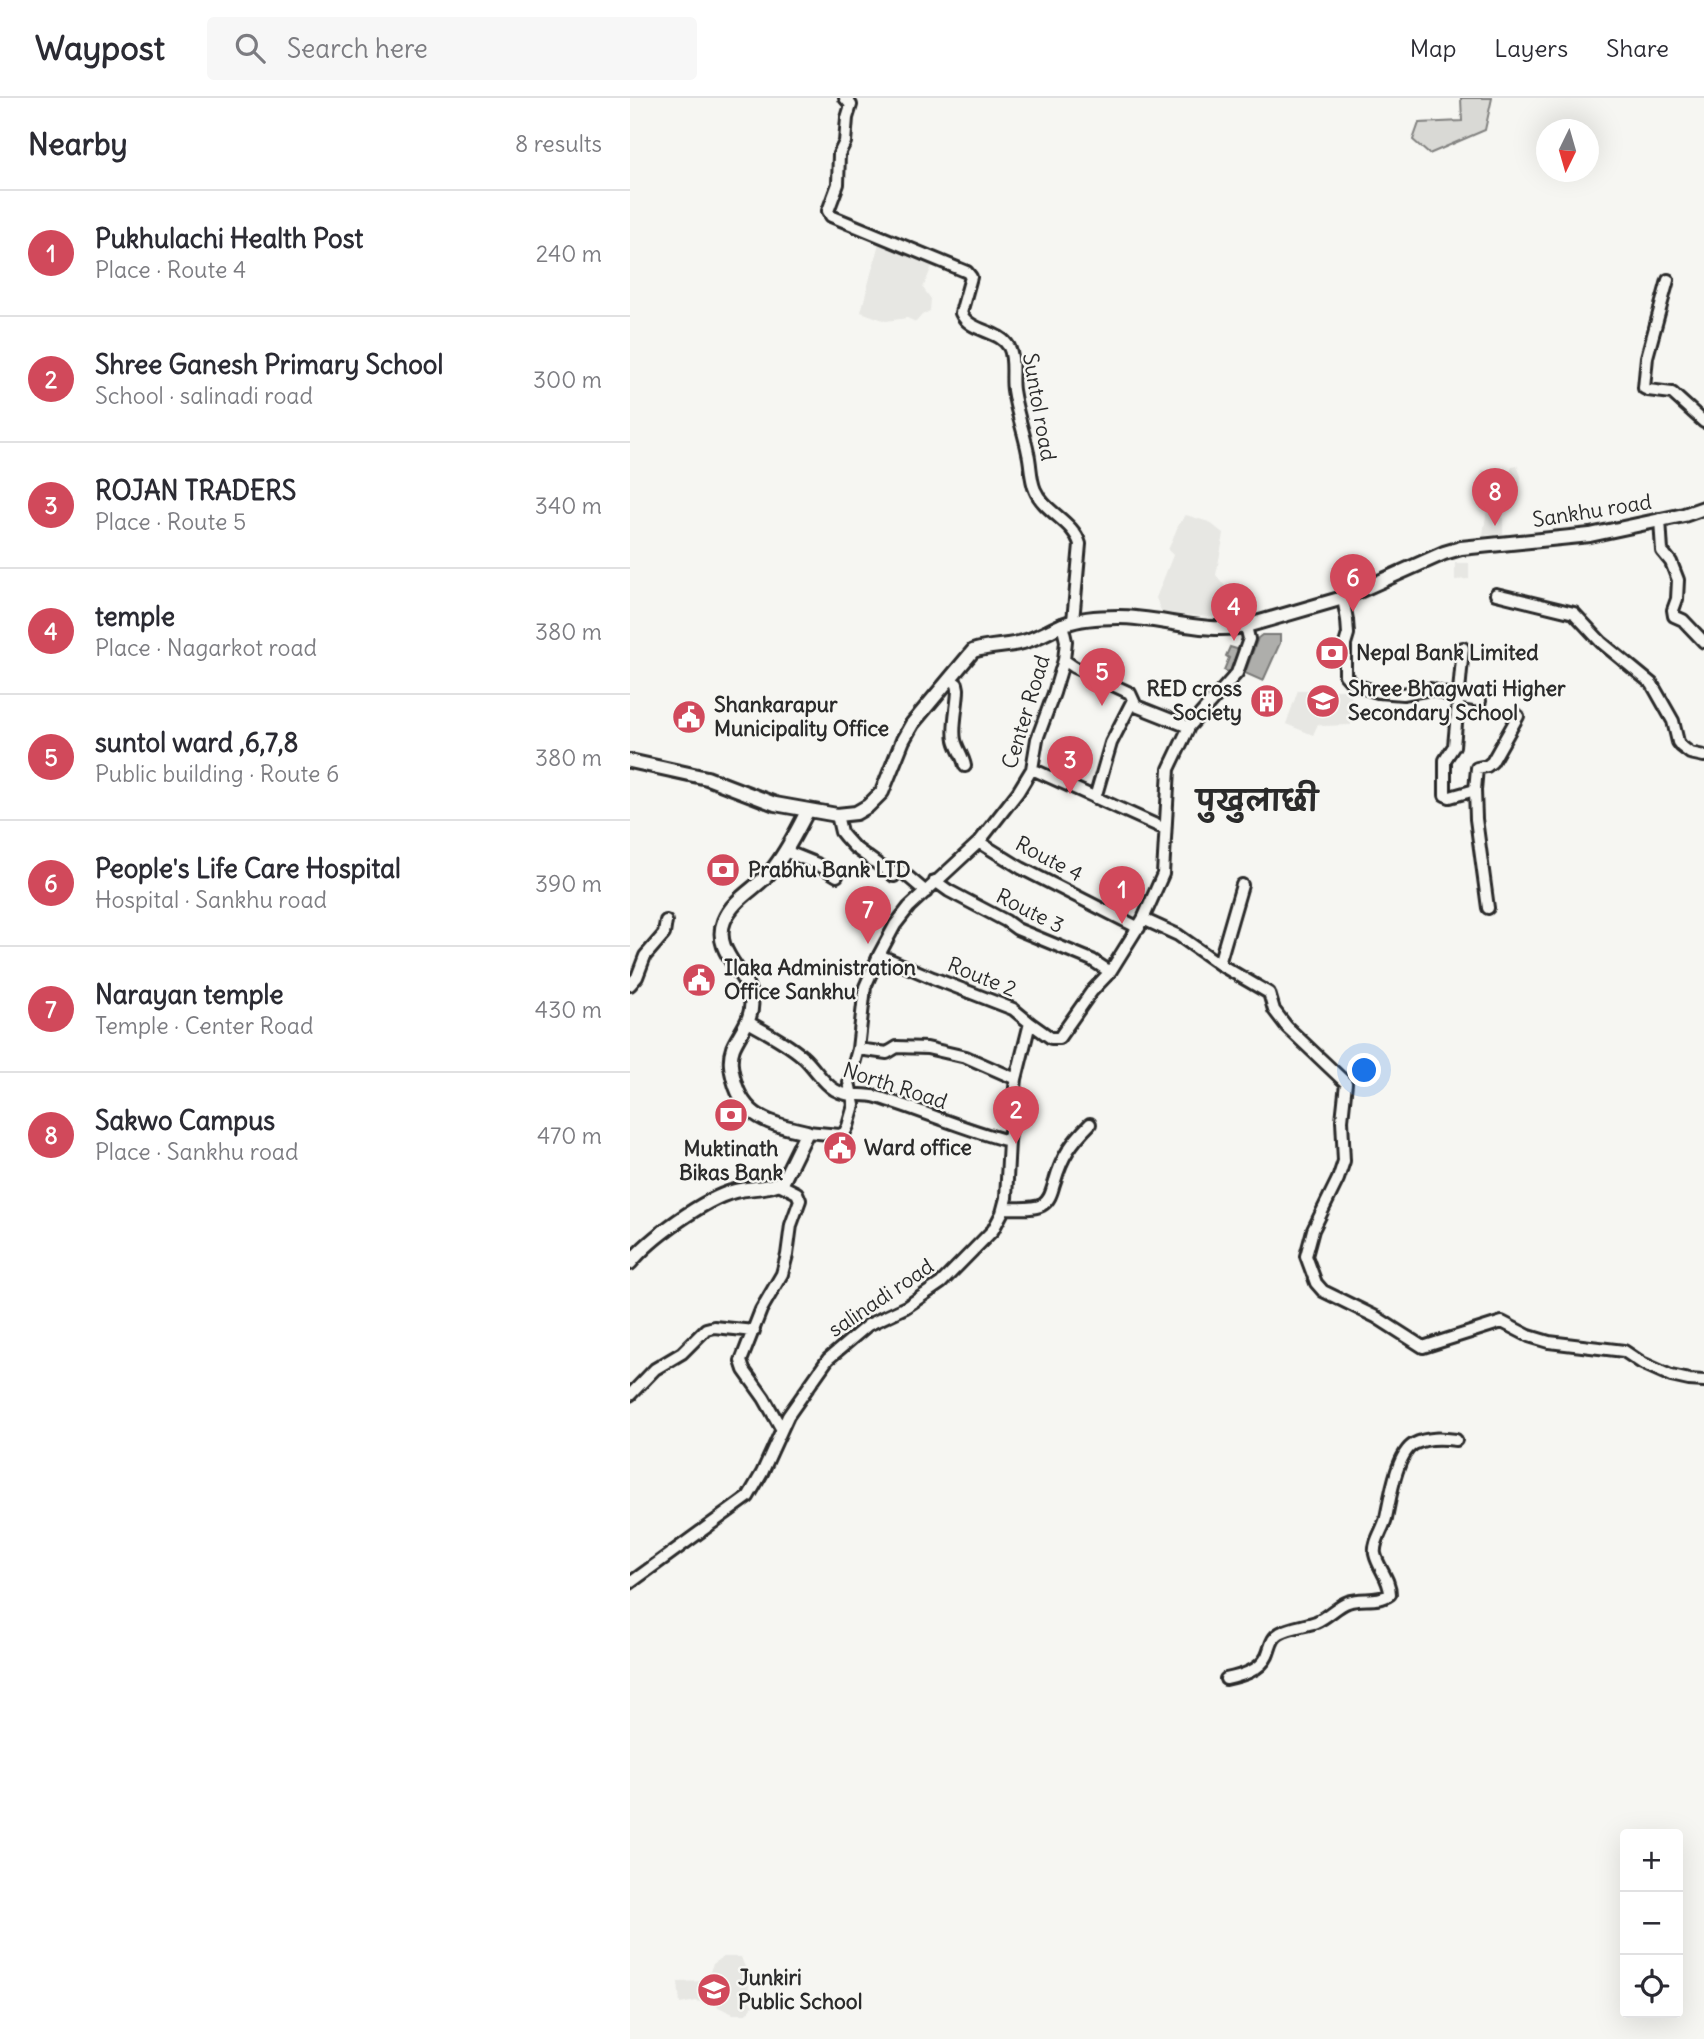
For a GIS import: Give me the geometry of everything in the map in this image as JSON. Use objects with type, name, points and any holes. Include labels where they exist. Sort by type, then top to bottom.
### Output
[{"type":"main road","name":"Sankhu road","points":[[1068,623],[1116,617],[1150,618],[1212,629],[1232,629],[1343,598],[1461,548],[1569,538],[1684,515],[1704,508]]},
{"type":"main road","points":[[630,761],[716,780],[775,804],[837,815],[856,813],[876,799],[885,787],[912,724],[973,651],[1025,642],[1068,623]]},
{"type":"main road","points":[[630,1263],[640,1251],[674,1224],[719,1197],[744,1189],[779,1184],[786,1177],[807,1132],[769,1123],[752,1111],[740,1097],[730,1059],[748,1022],[750,996],[743,977],[723,943],[723,926],[729,912],[743,896],[765,879],[785,851],[808,810]]},
{"type":"street","name":"Suntol road","points":[[845,98],[851,105],[845,128],[845,142],[839,154],[838,184],[828,211],[831,216],[967,272],[971,276],[961,313],[967,321],[999,337],[1008,345],[1011,352],[1014,398],[1035,491],[1046,506],[1075,533],[1080,544],[1068,623]]},
{"type":"street","points":[[1668,280],[1647,357],[1644,388],[1672,393],[1704,422]]},
{"type":"street","points":[[1660,519],[1662,551],[1671,562],[1678,580],[1674,616],[1683,620],[1704,642]]},
{"type":"street","points":[[1496,594],[1574,613],[1601,642],[1652,684],[1673,720],[1681,746],[1690,753],[1704,756]]},
{"type":"street","points":[[1343,598],[1348,634],[1344,667],[1348,681],[1378,692],[1403,694],[1431,689],[1480,701]]},
{"type":"street","name":"Center Road","points":[[807,1132],[840,1135],[845,1132],[853,1109],[849,1082],[858,1049],[863,996],[879,955],[895,925],[909,907],[979,842],[1018,793],[1031,769],[1037,739],[1064,660],[1068,623]]},
{"type":"street","points":[[1030,1023],[1051,1038],[1059,1038],[1091,991],[1110,972],[1141,924],[1163,874],[1169,769],[1189,727],[1237,673],[1249,639],[1246,626]]},
{"type":"street","points":[[1463,648],[1454,746],[1445,760],[1445,795],[1450,797],[1475,790]]},
{"type":"street","points":[[1064,660],[1130,693],[1136,706],[1189,727]]},
{"type":"street","points":[[950,679],[957,684],[958,689],[954,738],[965,766]]},
{"type":"street","points":[[1095,797],[1111,743],[1133,700]]},
{"type":"street","points":[[1488,908],[1476,819],[1477,768],[1492,762],[1518,716]]},
{"type":"street","points":[[1031,769],[1165,829]]},
{"type":"street","points":[[837,815],[841,832],[854,846],[894,876],[899,869],[926,892]]},
{"type":"street","name":"Route 4","points":[[979,842],[1021,867],[1141,924],[1178,934],[1219,964],[1269,993],[1274,1010],[1287,1027],[1346,1083],[1342,1120],[1344,1161],[1313,1230],[1306,1256],[1316,1283],[1322,1291],[1376,1317],[1423,1347],[1502,1322],[1529,1336],[1549,1342],[1624,1351],[1642,1363],[1671,1376],[1704,1381]]},
{"type":"street","points":[[785,851],[817,864],[837,876]]},
{"type":"street","name":"Route 3","points":[[935,881],[1017,929],[1091,960],[1110,972]]},
{"type":"street","points":[[1219,964],[1242,885]]},
{"type":"street","points":[[630,985],[637,977],[645,956],[664,934],[666,921]]},
{"type":"street","name":"Route 2","points":[[879,955],[1013,1009],[1030,1023]]},
{"type":"street","name":"North Road","points":[[748,1022],[801,1055],[833,1089],[850,1095],[868,1094],[963,1128],[1009,1141]]},
{"type":"street","name":"salinadi road","points":[[630,1583],[748,1497],[762,1473],[781,1428],[828,1359],[868,1325],[906,1307],[941,1283],[993,1230],[1006,1198],[1016,1079],[1030,1023]]},
{"type":"street","points":[[858,1049],[887,1054],[897,1047],[927,1048],[966,1057],[1016,1079]]},
{"type":"street","points":[[1003,1208],[1036,1207],[1045,1203],[1051,1195],[1068,1148],[1090,1124]]},
{"type":"street","points":[[779,1184],[797,1193],[800,1200],[791,1226],[782,1274],[761,1310],[742,1365],[781,1428]]},
{"type":"street","points":[[630,1395],[654,1369],[685,1351],[706,1329],[715,1327],[754,1331]]},
{"type":"street","points":[[1226,1679],[1247,1673],[1262,1663],[1271,1642],[1281,1633],[1329,1616],[1346,1603],[1379,1599],[1390,1594],[1389,1585],[1375,1554],[1375,1547],[1385,1521],[1394,1478],[1413,1445],[1428,1439],[1456,1440]]},
{"type":"shaded area","points":[[1461,98],[1492,98],[1485,130],[1429,154],[1413,140],[1419,123],[1462,121]]},
{"type":"shaded area","points":[[879,243],[933,264],[923,288],[931,299],[930,311],[916,322],[907,318],[886,321],[861,312]]},
{"type":"shaded area","points":[[1517,465],[1521,476],[1520,490],[1508,490],[1503,496],[1503,536],[1483,535],[1489,496],[1479,486],[1482,470],[1510,473],[1512,466]]},
{"type":"shaded area","points":[[1186,515],[1209,522],[1224,534],[1216,575],[1230,592],[1239,613],[1234,619],[1162,613],[1156,598],[1173,555],[1168,550]]},
{"type":"shaded area","points":[[1455,563],[1469,563],[1469,579],[1455,580]]},
{"type":"shaded area","points":[[1262,635],[1280,635],[1280,643],[1263,681],[1245,673],[1258,638]]},
{"type":"shaded area","points":[[1230,647],[1240,650],[1232,674],[1224,670]]},
{"type":"shaded area","name":"Shree Bhagwati Higher Secondary School","points":[[1298,690],[1351,690],[1351,725],[1318,724],[1313,735],[1286,724]]},
{"type":"shaded area","name":"Junkiri Public School","points":[[723,1957],[741,1957],[750,1980],[748,1998],[753,2006],[746,2014],[733,2014],[714,2005],[696,2001],[680,2004],[678,1982],[706,1981],[713,1964]]},
{"type":"place","name":"Sakwo Campus","points":[[1495,526]]},
{"type":"place","name":"People's Life Care Hospital","points":[[1353,612]]},
{"type":"place","name":"temple","points":[[1234,641]]},
{"type":"place","name":"Nepal Bank Limited","points":[[1332,653]]},
{"type":"place","name":"RED cross Society","points":[[1267,701]]},
{"type":"place","name":"Shree Bhagwati Higher Secondary School","points":[[1323,701]]},
{"type":"place","name":"suntol ward ,6,7,8","points":[[1102,706]]},
{"type":"place","name":"Shankarapur Municipality Office","points":[[689,717]]},
{"type":"place","name":"ROJAN TRADERS","points":[[1070,794]]},
{"type":"place","name":"Prabhu Bank LTD","points":[[723,870]]},
{"type":"place","name":"Pukhulachi Health Post","points":[[1122,924]]},
{"type":"place","name":"Narayan temple","points":[[868,944]]},
{"type":"place","name":"Ilaka Administration Office Sankhu","points":[[699,980]]},
{"type":"place","name":"Muktinath Bikas Bank","points":[[731,1115]]},
{"type":"place","name":"Shree Ganesh Primary School","points":[[1016,1144]]},
{"type":"place","name":"Ward office","points":[[840,1148]]},
{"type":"place","name":"Junkiri Public School","points":[[714,1990]]},
{"type":"district","name":"पुखुलाछी","points":[[1257,801]]}]
